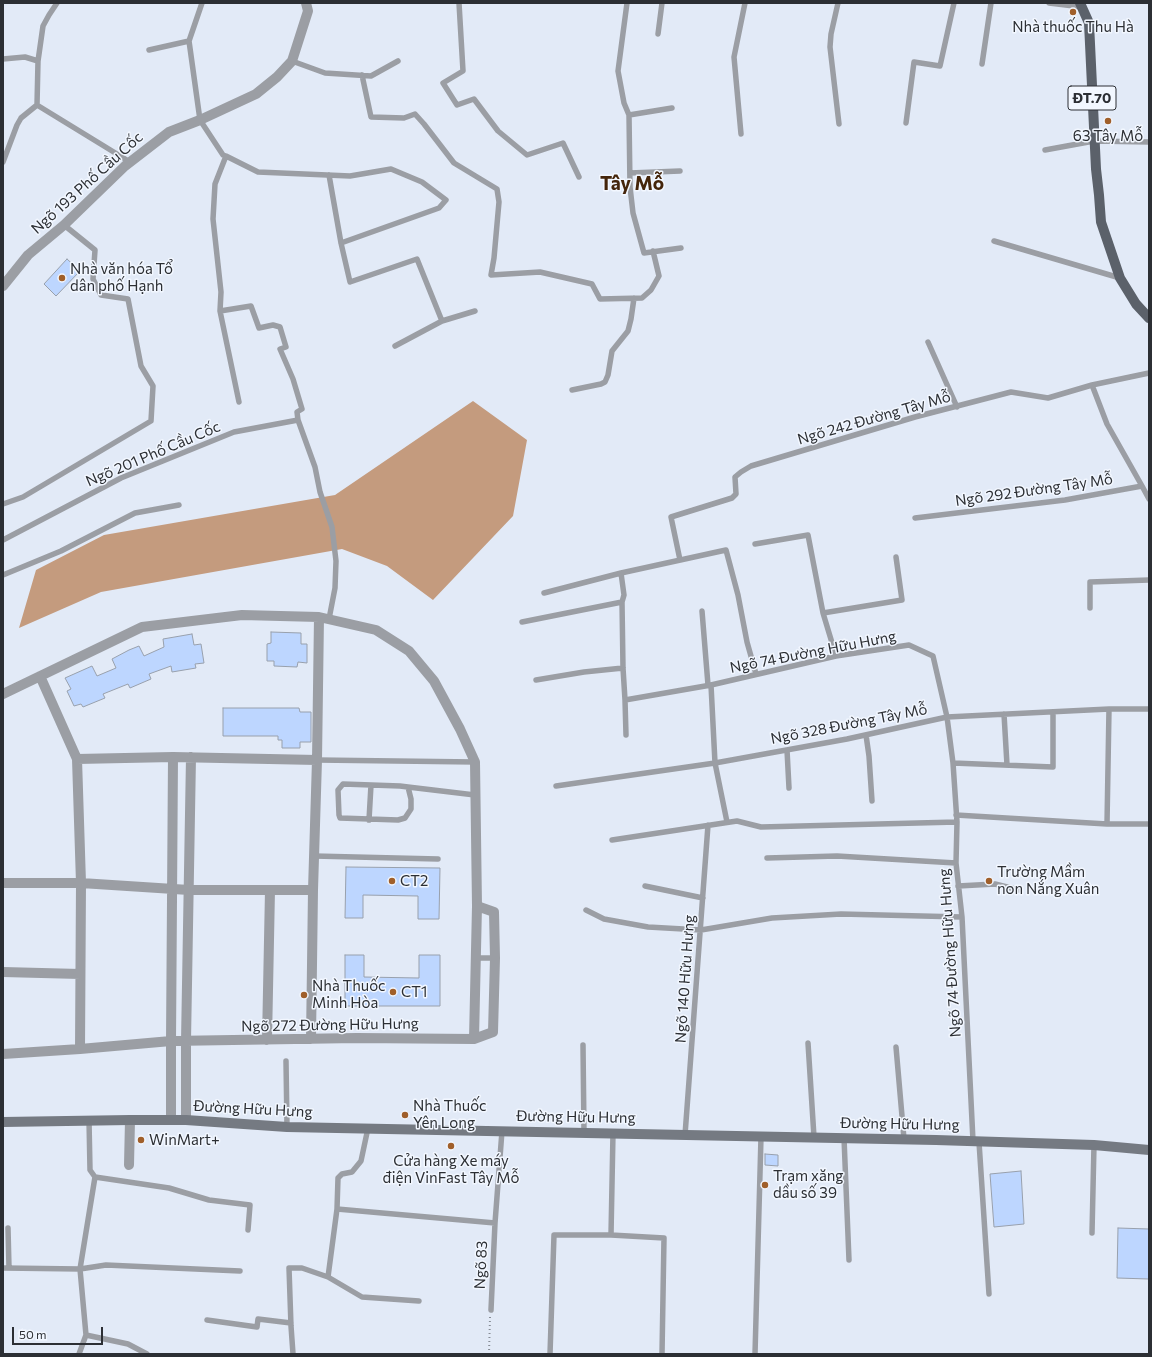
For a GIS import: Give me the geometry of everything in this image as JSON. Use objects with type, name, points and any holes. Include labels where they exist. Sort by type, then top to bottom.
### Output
[{"type":"main road","name":"ĐT.70","points":[[1082,5],[1089,23],[1094,141],[1101,222],[1120,278],[1136,304],[1149,318]]},
{"type":"main road","name":"Đường Hữu Hưng","points":[[3,1122],[186,1120],[287,1127],[904,1139],[1094,1146],[1149,1150]]},
{"type":"street","name":"Ngõ 193 Phố Cầu Cốc","points":[[3,286],[28,255],[64,225],[130,162],[169,132],[200,120],[256,94],[277,78],[292,61],[308,11],[306,3]]},
{"type":"street","points":[[3,694],[142,627],[242,615],[319,617],[376,630],[409,651],[434,681],[460,729],[475,762],[477,906],[474,1039],[493,1032],[495,958],[494,912],[477,906]]},
{"type":"street","points":[[311,1039],[319,617]]},
{"type":"street","points":[[40,676],[78,759],[81,883],[80,1049]]},
{"type":"street","points":[[172,1120],[171,1041],[173,757]]},
{"type":"street","points":[[78,759],[191,757],[317,760]]},
{"type":"street","points":[[186,1120],[191,757]]},
{"type":"street","points":[[3,883],[81,883],[188,890],[313,890]]},
{"type":"street","points":[[267,1040],[270,890]]},
{"type":"street","points":[[3,972],[80,974]]},
{"type":"street","name":"Ngõ 272 Đường Hữu Hưng","points":[[3,1054],[171,1041],[357,1038],[474,1039]]},
{"type":"street","points":[[130,1120],[130,1165]]},
{"type":"lane","points":[[3,162],[21,118],[37,105],[38,61],[43,26],[57,3]]},
{"type":"lane","points":[[202,3],[189,41],[200,120],[223,155],[258,172],[350,176],[391,169],[422,182],[446,200],[439,208],[341,243]]},
{"type":"lane","points":[[459,3],[463,71],[443,83],[457,105],[474,99],[498,131],[527,155],[563,143],[579,177]]},
{"type":"lane","points":[[627,3],[618,71],[624,103],[629,115],[630,173],[633,213],[644,253],[681,248]]},
{"type":"lane","points":[[658,34],[662,3]]},
{"type":"lane","points":[[741,134],[734,57],[745,3]]},
{"type":"lane","points":[[838,3],[831,34],[830,47],[839,124]]},
{"type":"lane","points":[[906,123],[914,62],[940,66],[954,3]]},
{"type":"lane","points":[[982,64],[991,3]]},
{"type":"lane","points":[[1049,3],[1082,5]]},
{"type":"lane","points":[[149,50],[189,41]]},
{"type":"lane","points":[[3,59],[25,57],[38,61]]},
{"type":"lane","points":[[292,61],[325,73],[371,76],[398,61]]},
{"type":"lane","points":[[362,75],[371,117],[404,118],[415,114],[454,163],[497,189],[499,202],[491,275],[540,272],[592,284],[600,299],[642,298],[651,290],[659,276],[653,251]]},
{"type":"lane","points":[[37,105],[130,162]]},
{"type":"lane","points":[[629,115],[672,108]]},
{"type":"lane","points":[[1045,150],[1094,141],[1149,142]]},
{"type":"lane","points":[[226,156],[215,184],[213,219],[221,292],[220,311],[239,402]]},
{"type":"lane","points":[[630,173],[680,171]]},
{"type":"lane","points":[[329,175],[341,243],[350,282],[418,259],[442,321]]},
{"type":"lane","points":[[3,504],[23,497],[151,421],[153,386],[141,366],[128,299],[101,295],[93,279],[95,250],[64,225]]},
{"type":"lane","points":[[994,241],[1120,278]]},
{"type":"lane","points":[[572,390],[605,382],[608,376],[612,351],[628,331],[634,298]]},
{"type":"lane","points":[[220,311],[251,306],[259,328],[273,325],[280,327],[286,347],[280,349],[293,379],[302,409],[297,412],[298,420],[315,467],[320,492],[332,526],[336,561],[335,588],[329,619]]},
{"type":"lane","points":[[395,346],[442,321],[475,311]]},
{"type":"lane","points":[[928,342],[957,406]]},
{"type":"lane","name":"Ngõ 242 Đường Tây Mỗ","points":[[680,560],[671,517],[732,498],[736,494],[735,478],[751,466],[957,406],[1012,392],[1048,398],[1092,385],[1149,373]]},
{"type":"lane","points":[[1092,385],[1107,424],[1149,499]]},
{"type":"lane","name":"Ngõ 201 Phố Cầu Cốc","points":[[3,540],[121,478],[234,432],[298,420]]},
{"type":"lane","name":"Ngõ 292 Đường Tây Mỗ","points":[[915,518],[1065,500],[1142,486]]},
{"type":"lane","points":[[3,575],[61,551],[135,513],[179,505]]},
{"type":"lane","points":[[755,544],[808,535],[823,613],[836,656]]},
{"type":"lane","points":[[544,593],[621,573],[726,550],[738,595],[747,642],[756,674]]},
{"type":"lane","points":[[823,613],[902,600],[896,557]]},
{"type":"lane","points":[[621,573],[624,595],[622,602],[626,735]]},
{"type":"lane","points":[[1090,608],[1090,582],[1149,580]]},
{"type":"lane","points":[[522,622],[622,602]]},
{"type":"lane","points":[[702,611],[715,762],[727,822]]},
{"type":"lane","name":"Ngõ 74 Đường Hữu Hưng","points":[[626,700],[709,685],[836,656],[909,645],[933,656],[947,717],[953,763],[957,822],[956,863],[962,917],[976,1142],[990,1294]]},
{"type":"lane","points":[[536,680],[584,672],[623,668]]},
{"type":"lane","points":[[1107,824],[1109,709]]},
{"type":"lane","name":"Ngõ 328 Đường Tây Mỗ","points":[[556,786],[787,750],[866,735],[947,717],[1109,709],[1149,709]]},
{"type":"lane","points":[[953,763],[1053,767],[1053,712]]},
{"type":"lane","points":[[1004,714],[1007,765]]},
{"type":"lane","points":[[866,735],[872,802]]},
{"type":"lane","points":[[787,750],[789,788]]},
{"type":"lane","points":[[317,760],[475,762]]},
{"type":"lane","points":[[408,787],[411,799],[411,809],[404,818],[398,820],[369,820],[340,818],[338,790],[343,784],[408,787],[475,795]]},
{"type":"lane","points":[[369,820],[371,785]]},
{"type":"lane","points":[[956,815],[1107,824],[1149,824]]},
{"type":"lane","points":[[612,840],[736,821],[761,827],[957,822]]},
{"type":"lane","name":"Ngõ 140 Hữu Hưng","points":[[685,1134],[708,825]]},
{"type":"lane","points":[[314,856],[438,859]]},
{"type":"lane","points":[[767,858],[837,856],[956,863]]},
{"type":"lane","points":[[958,886],[995,884],[1019,890]]},
{"type":"lane","points":[[645,886],[702,898]]},
{"type":"lane","points":[[586,910],[604,920],[648,927],[701,930],[772,918],[841,914],[962,917]]},
{"type":"lane","points":[[476,958],[495,958]]},
{"type":"lane","points":[[808,1043],[814,1137]]},
{"type":"lane","points":[[583,1045],[584,1132]]},
{"type":"lane","points":[[896,1047],[904,1139]]},
{"type":"lane","points":[[286,1061],[287,1127]]},
{"type":"lane","points":[[79,1354],[86,1335],[80,1269],[95,1177],[90,1170],[89,1120]]},
{"type":"lane","points":[[328,1277],[337,1210],[338,1178],[342,1174],[352,1172],[361,1161],[368,1128]]},
{"type":"lane","name":"Ngõ 83","points":[[491,1310],[495,1222],[502,1131]]},
{"type":"lane","points":[[611,1235],[613,1133]]},
{"type":"lane","points":[[755,1354],[761,1137]]},
{"type":"lane","points":[[844,1138],[849,1260]]},
{"type":"lane","points":[[1092,1233],[1094,1146]]},
{"type":"lane","points":[[95,1177],[169,1188],[209,1200],[250,1204],[248,1230]]},
{"type":"lane","points":[[337,1210],[495,1222]]},
{"type":"lane","points":[[8,1228],[6,1268],[80,1269],[106,1265],[240,1271]]},
{"type":"lane","points":[[550,1354],[554,1235],[611,1235],[664,1238],[662,1354]]},
{"type":"lane","points":[[293,1354],[289,1268],[302,1268],[328,1277],[362,1297],[419,1301]]},
{"type":"lane","points":[[207,1320],[257,1327],[258,1318],[291,1323]]},
{"type":"lane","points":[[86,1335],[128,1344],[147,1354]]},
{"type":"path","points":[[489,1354],[491,1310]]},
{"type":"shaded area","points":[[473,401],[527,440],[513,516],[433,600],[387,566],[342,549],[101,592],[19,628],[36,570],[104,535],[335,495]]},
{"type":"building","name":"Nhà văn hóa Tổ dân phố Hạnh","points":[[67,259],[80,271],[56,296],[44,284]]},
{"type":"building","points":[[271,632],[301,633],[301,644],[307,644],[307,663],[298,662],[297,667],[274,666],[274,661],[267,661],[267,644],[271,643]]},
{"type":"building","points":[[192,634],[194,645],[201,644],[204,663],[195,664],[196,668],[172,672],[171,666],[149,674],[151,679],[130,688],[128,684],[103,694],[105,698],[83,707],[81,704],[74,706],[67,691],[71,689],[65,678],[92,666],[97,676],[116,668],[112,659],[129,650],[139,646],[144,656],[164,647],[163,639]]},
{"type":"building","points":[[223,708],[299,708],[300,712],[311,712],[311,742],[300,742],[300,748],[282,748],[282,740],[278,740],[278,736],[223,736]]},
{"type":"building","name":"CT2","points":[[346,867],[440,868],[439,919],[418,919],[418,896],[363,895],[363,918],[345,918]]},
{"type":"building","name":"CT1","points":[[345,955],[364,955],[364,977],[419,978],[419,955],[440,955],[440,1006],[345,1006]]},
{"type":"building","points":[[765,1154],[778,1155],[778,1166],[765,1165]]},
{"type":"building","points":[[1021,1171],[1024,1224],[994,1227],[990,1174]]},
{"type":"building","points":[[1118,1228],[1149,1229],[1149,1279],[1117,1278]]},
{"type":"place","name":"Nhà thuốc Thu Hà","points":[[1073,12]]},
{"type":"place","name":"63 Tây Mỗ","points":[[1108,121]]},
{"type":"place","name":"Nhà văn hóa Tổ dân phố Hạnh","points":[[62,278]]},
{"type":"place","name":"CT2","points":[[392,881]]},
{"type":"place","name":"Trường Mầm non Nắng Xuân","points":[[989,881]]},
{"type":"place","name":"CT1","points":[[393,992]]},
{"type":"place","name":"Nhà Thuốc Minh Hòa","points":[[304,995]]},
{"type":"place","name":"Nhà Thuốc Yên Long","points":[[405,1115]]},
{"type":"place","name":"WinMart+","points":[[141,1140]]},
{"type":"place","name":"Cửa hàng Xe máy điện VinFast Tây Mỗ","points":[[451,1146]]},
{"type":"place","name":"Trạm xăng dầu số 39","points":[[765,1185]]},
{"type":"district","name":"Tây Mỗ","points":[[632,184]]}]
